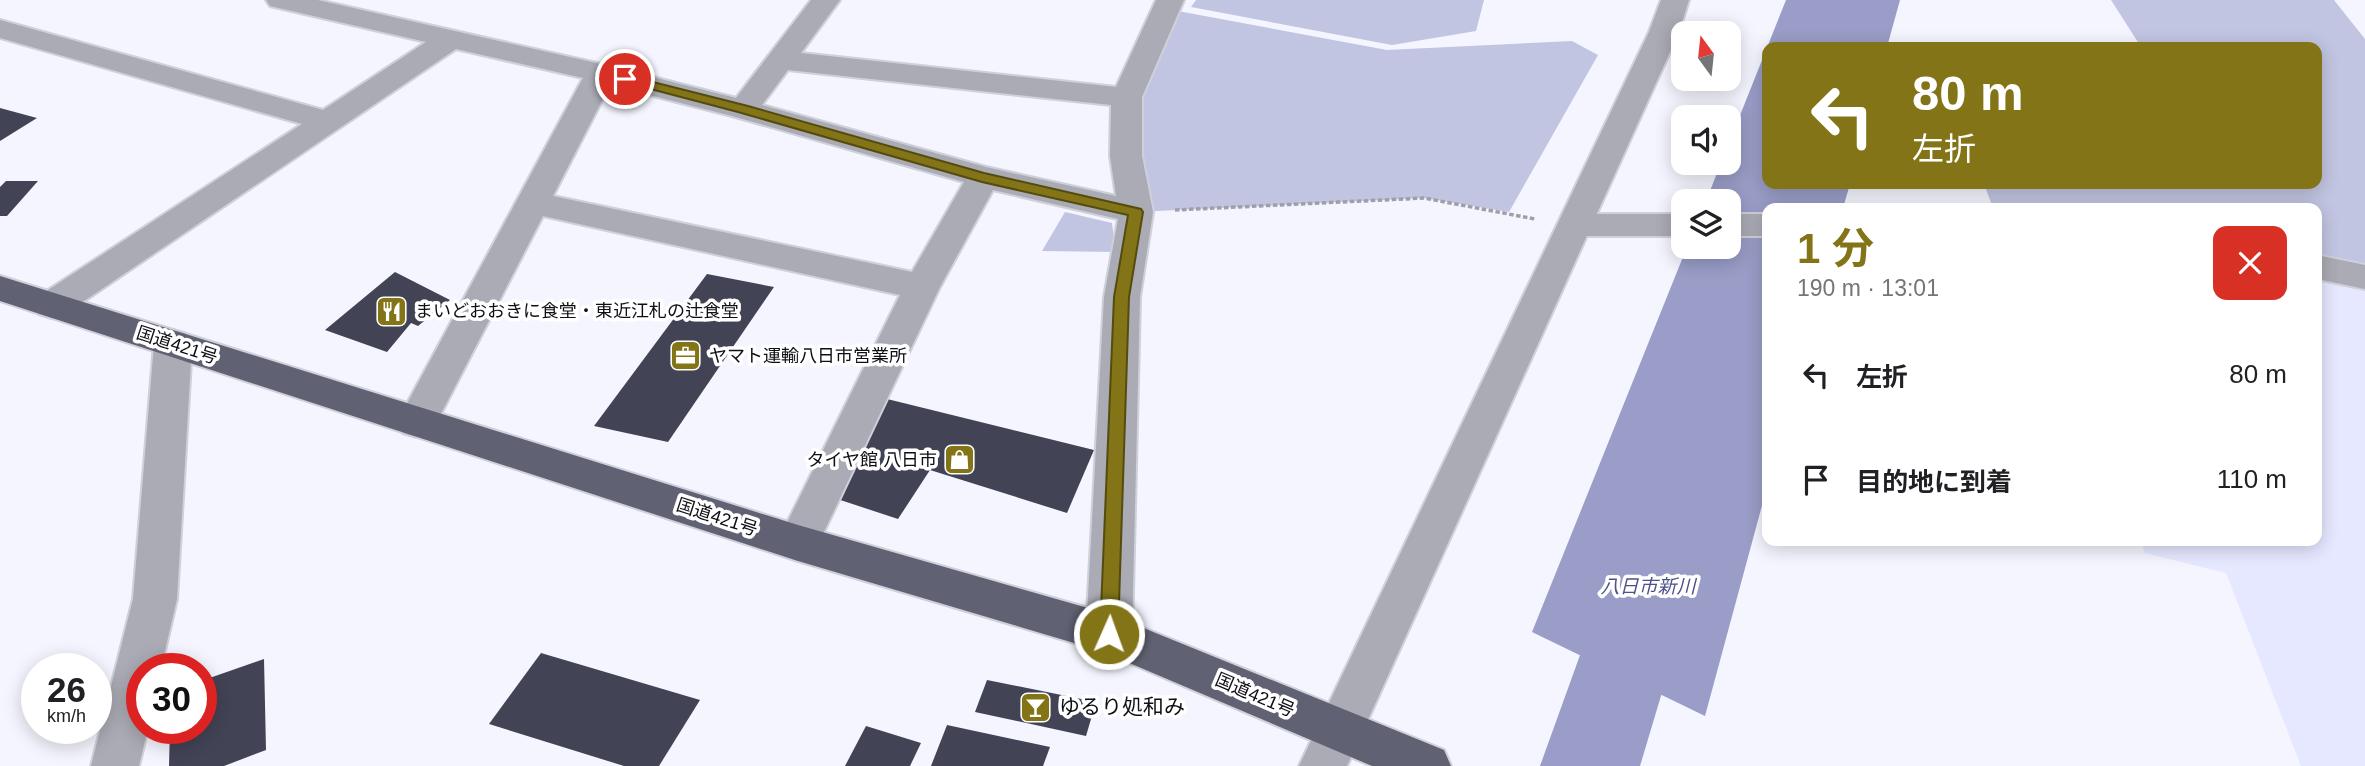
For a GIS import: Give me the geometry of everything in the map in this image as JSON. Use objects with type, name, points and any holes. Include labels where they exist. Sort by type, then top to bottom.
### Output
[{"type":"highway","name":"国道421号","points":[[0,288],[798,543],[1109,634],[1331,748],[1427,766]]},
{"type":"street","points":[[280,0],[601,73],[743,109],[982,177],[1136,212]]},
{"type":"street","points":[[743,109],[826,0]]},
{"type":"street","points":[[1109,634],[1122,297],[1136,212],[1126,156],[1127,97],[1170,0]]},
{"type":"street","points":[[1331,748],[1576,225],[1664,33],[1675,0]]},
{"type":"street","points":[[0,29],[328,121]]},
{"type":"street","points":[[52,305],[451,39]]},
{"type":"street","points":[[779,60],[1127,97]]},
{"type":"street","points":[[417,422],[601,73]]},
{"type":"street","points":[[798,543],[922,287],[982,177]]},
{"type":"street","points":[[533,203],[922,287]]},
{"type":"street","points":[[1576,225],[1671,225]]},
{"type":"street","points":[[1741,225],[1762,225]]},
{"type":"street","points":[[2322,268],[2365,277]]},
{"type":"street","points":[[115,766],[155,599],[173,344]]},
{"type":"path","points":[[1136,212],[1424,198],[1576,225]]},
{"type":"shaded area","points":[[1196,0],[1484,0],[1476,31],[1392,45],[1191,7]]},
{"type":"shaded area","points":[[2111,0],[2334,0],[2365,39],[2365,270],[2322,262],[2322,203],[1991,203],[1986,189],[2322,189],[2322,42],[2138,42]]},
{"type":"shaded area","points":[[1167,9],[1387,50],[1572,41],[1598,55],[1509,212],[1424,198],[1136,212],[1126,156],[1147,52]]},
{"type":"shaded area","points":[[1065,212],[1112,223],[1116,252],[1042,251]]},
{"type":"shaded area","points":[[2322,276],[2365,285],[2365,766],[2301,766],[2226,573],[2145,553],[2143,546],[2322,546]]},
{"type":"water","name":"八日市新川","points":[[1786,0],[1900,0],[1888,42],[1769,42]]},
{"type":"water","name":"八日市新川","points":[[1762,60],[1762,189],[1849,189],[1844,203],[1762,203],[1762,505],[1705,716],[1532,632],[1682,259],[1741,259],[1741,189],[1711,189],[1716,175],[1741,175],[1741,113]]},
{"type":"building","points":[[0,108],[37,118],[0,141]]},
{"type":"building","points":[[6,181],[38,181],[7,216],[0,216],[0,187]]},
{"type":"building","name":"まいどおおきに食堂・東近江札の辻食堂","points":[[395,272],[450,300],[418,326],[411,323],[387,352],[325,330]]},
{"type":"building","name":"ヤマト運輸八日市営業所","points":[[707,274],[774,287],[668,442],[594,426]]},
{"type":"building","name":"タイヤ館 八日市","points":[[875,396],[1094,450],[1067,513],[930,470],[898,519],[810,490]]},
{"type":"building","points":[[541,653],[700,700],[659,766],[624,766],[489,724]]},
{"type":"building","points":[[264,659],[266,750],[224,766],[169,766],[170,744],[217,744],[217,675]]},
{"type":"building","name":"ゆるり処和み","points":[[987,680],[1096,702],[1086,736],[975,712]]},
{"type":"building","points":[[947,725],[1050,747],[1043,766],[931,766]]},
{"type":"building","points":[[866,726],[921,743],[910,766],[845,766]]},
{"type":"waterway","name":"八日市新川","points":[[1590,766],[1654,572]]},
{"type":"place","name":"まいどおおきに食堂・東近江札の辻食堂","points":[[392,311]]},
{"type":"place","name":"ヤマト運輸八日市営業所","points":[[686,356]]},
{"type":"place","name":"タイヤ館 八日市","points":[[960,460]]},
{"type":"place","name":"ゆるり処和み","points":[[1036,707]]},
{"type":"route","points":[[625,79],[743,109],[982,177],[1136,212],[1122,297],[1109,634]]}]
